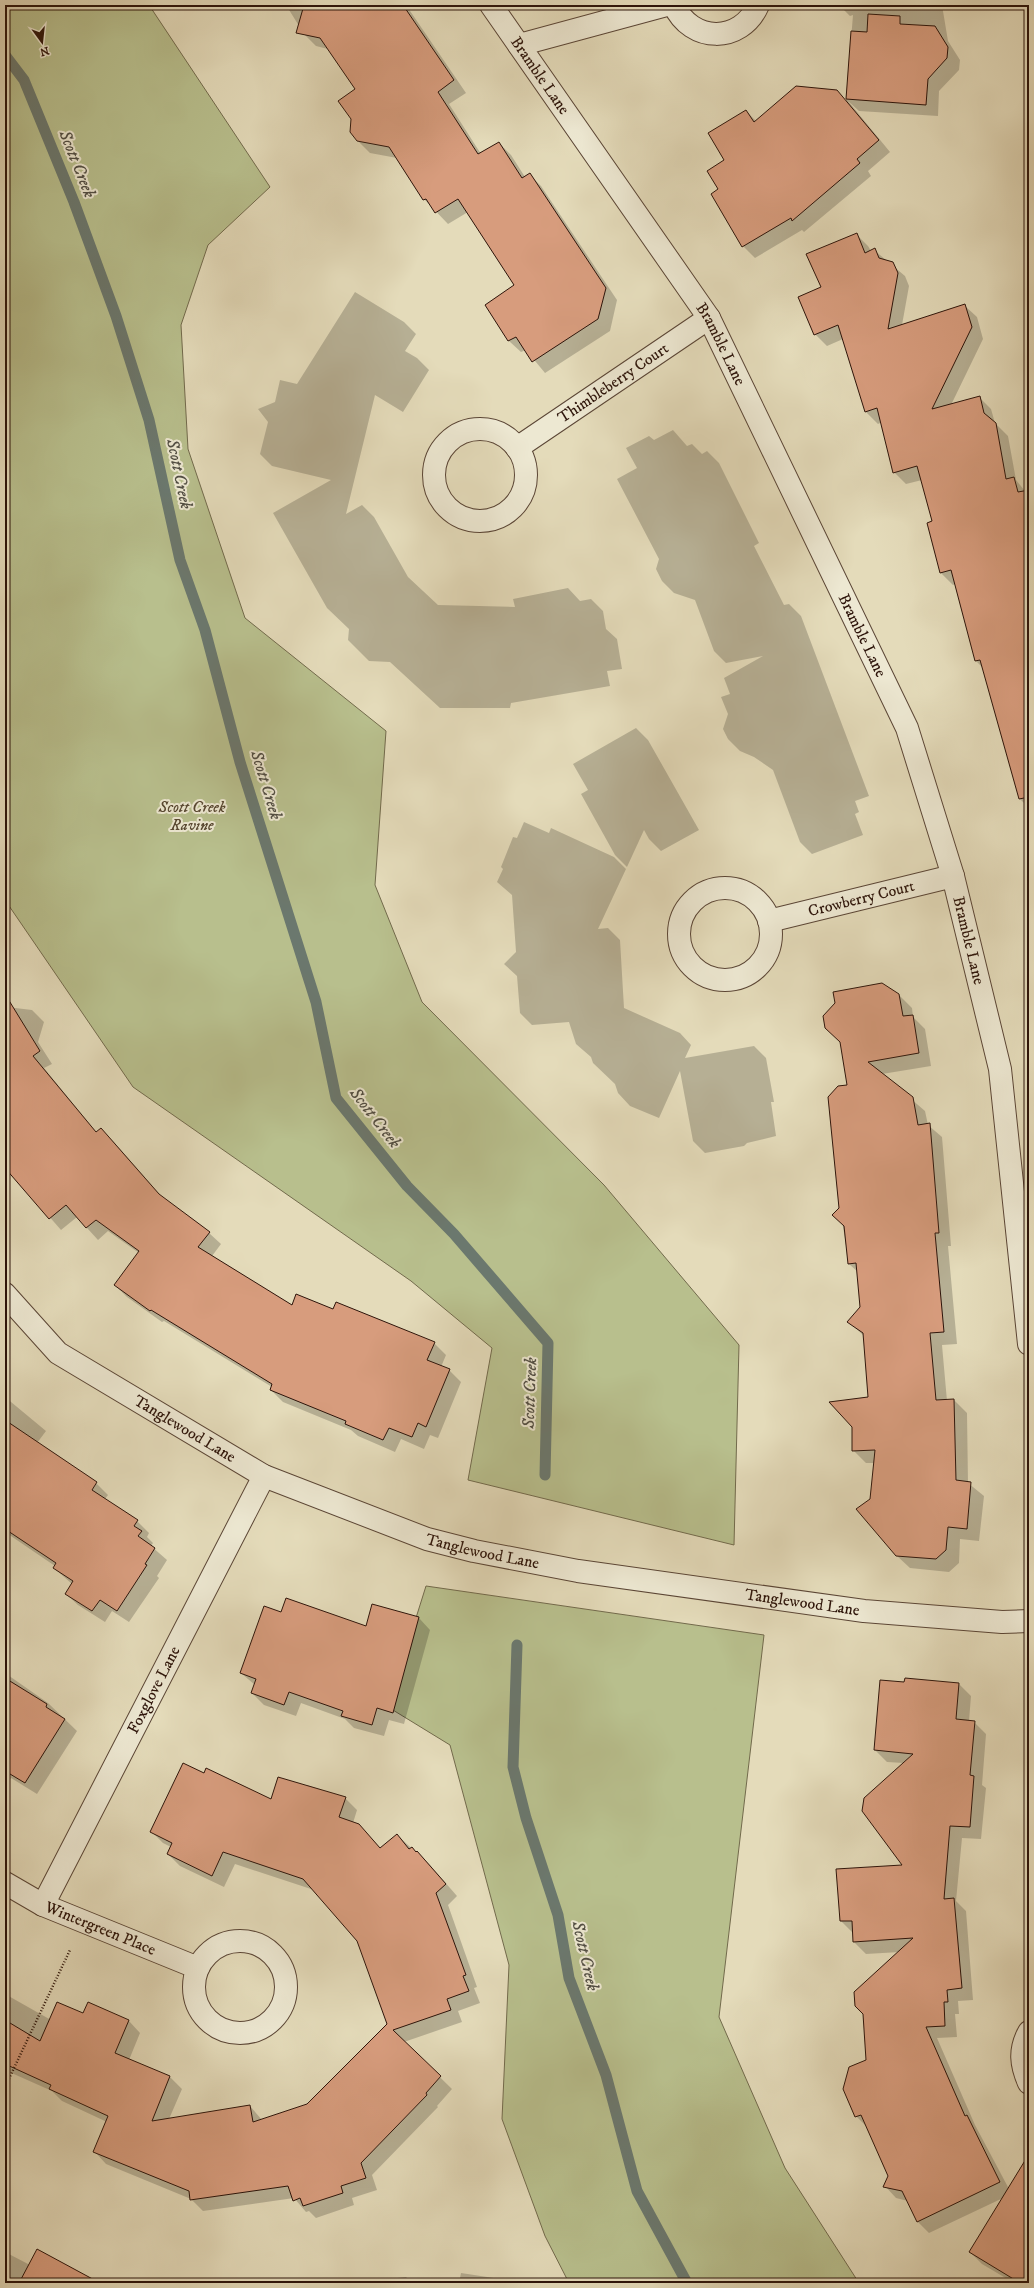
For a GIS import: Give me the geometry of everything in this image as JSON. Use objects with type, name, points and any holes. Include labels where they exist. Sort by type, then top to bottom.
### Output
[{"type":"street","name":"Bramble Lane","points":[[491,5],[709,318],[907,728],[953,876],[1000,1069],[1029,1344]]},
{"type":"street","points":[[519,45],[667,5]]},
{"type":"street","points":[[674,5],[678,14],[688,25],[701,32],[715,34],[730,32],[743,25],[754,14],[758,5]]},
{"type":"street","name":"Thimbleberry Court","points":[[517,448],[709,318]]},
{"type":"street","points":[[485,428],[500,433],[513,442],[517,448],[522,455],[526,470],[525,486],[519,500],[508,511],[494,518],[480,520],[465,518],[452,511],[442,500],[436,487],[434,472],[438,458],[445,446],[456,436],[469,430],[485,428]]},
{"type":"street","name":"Crowberry Court","points":[[769,921],[953,876]]},
{"type":"street","points":[[730,888],[745,892],[758,902],[769,921],[771,929],[770,945],[764,959],[753,971],[739,978],[724,980],[710,977],[697,970],[687,959],[681,946],[679,932],[682,918],[690,905],[701,895],[714,890],[730,888]]},
{"type":"street","name":"Tanglewood Lane","points":[[5,1294],[58,1353],[264,1476],[427,1539],[474,1551],[578,1571],[864,1611],[1002,1622],[1029,1622]]},
{"type":"street","name":"Foxglove Lane","points":[[44,1905],[264,1476]]},
{"type":"street","name":"Wintergreen Place","points":[[5,1883],[44,1905],[198,1968]]},
{"type":"street","points":[[244,1941],[259,1945],[272,1954],[281,1967],[286,1982],[285,1998],[278,2012],[268,2024],[254,2031],[239,2033],[224,2030],[212,2023],[202,2013],[197,2002],[194,1985],[198,1968],[204,1958],[215,1948],[228,1942],[244,1941]]},
{"type":"street","points":[[1029,2032],[1024,2041],[1021,2055],[1023,2070],[1029,2083]]},
{"type":"path","points":[[5,2087],[83,1921]]},
{"type":"green space","name":"Scott Creek Ravine","points":[[5,5],[149,5],[270,187],[208,245],[181,325],[188,449],[245,618],[386,731],[375,885],[422,1002],[604,1185],[739,1345],[734,1545],[468,1480],[492,1348],[411,1281],[133,1087],[5,900]]},
{"type":"green space","points":[[426,1586],[764,1635],[719,2017],[785,2168],[859,2283],[569,2283],[545,2236],[502,2119],[509,1965],[450,1745],[388,1707]]},
{"type":"building","points":[[304,5],[403,5],[454,80],[438,92],[478,154],[499,142],[522,178],[530,173],[606,288],[598,319],[532,362],[516,337],[508,341],[485,305],[514,285],[458,199],[435,213],[426,199],[423,200],[389,147],[357,141],[350,132],[351,119],[338,101],[355,89],[320,38],[296,33]]},
{"type":"building","points":[[868,14],[900,16],[900,24],[935,26],[948,47],[947,58],[928,79],[926,105],[846,99],[851,31],[867,32]]},
{"type":"building","points":[[796,86],[837,90],[879,140],[857,159],[860,163],[792,221],[791,218],[742,247],[711,194],[718,189],[707,171],[724,160],[708,133],[746,110],[754,122]]},
{"type":"building","points":[[857,233],[865,253],[875,248],[879,258],[893,262],[898,273],[888,329],[965,304],[972,327],[932,409],[980,396],[984,413],[996,423],[1006,479],[1014,477],[1018,492],[1029,490],[1029,797],[1019,799],[980,660],[975,661],[951,570],[940,573],[927,523],[932,521],[917,466],[893,473],[877,408],[865,412],[838,325],[814,335],[798,297],[821,287],[806,254]]},
{"type":"building","points":[[882,983],[899,994],[903,1016],[913,1015],[919,1053],[868,1062],[913,1097],[918,1125],[930,1123],[939,1233],[935,1233],[944,1332],[930,1333],[936,1400],[954,1399],[956,1480],[971,1482],[967,1529],[948,1527],[946,1550],[936,1559],[896,1556],[856,1509],[870,1499],[875,1450],[852,1451],[852,1427],[829,1402],[868,1397],[863,1333],[847,1322],[860,1307],[856,1263],[848,1264],[844,1226],[832,1215],[839,1208],[828,1097],[838,1086],[847,1085],[840,1042],[825,1028],[823,1016],[835,1003],[833,992]]},
{"type":"building","points":[[5,994],[40,1051],[33,1056],[96,1132],[101,1128],[159,1194],[210,1232],[198,1247],[292,1305],[296,1294],[333,1309],[336,1302],[435,1342],[427,1360],[450,1369],[426,1427],[418,1423],[412,1437],[389,1428],[383,1440],[345,1424],[346,1421],[270,1390],[272,1384],[151,1310],[150,1311],[114,1285],[139,1251],[96,1220],[86,1228],[66,1205],[49,1219],[5,1168]]},
{"type":"building","points":[[5,1420],[97,1482],[92,1490],[138,1520],[134,1526],[142,1531],[138,1536],[155,1548],[145,1564],[147,1565],[117,1611],[100,1600],[92,1611],[65,1594],[73,1581],[53,1568],[56,1563],[5,1529]]},
{"type":"building","points":[[286,1598],[366,1626],[372,1604],[419,1617],[393,1713],[377,1708],[372,1725],[341,1716],[343,1711],[289,1692],[284,1705],[251,1693],[256,1679],[240,1673],[264,1606],[281,1612]]},
{"type":"building","points":[[5,1678],[47,1704],[46,1707],[65,1719],[25,1783],[5,1771]]},
{"type":"building","points":[[905,1678],[959,1683],[956,1719],[975,1721],[970,1775],[974,1776],[970,1827],[950,1826],[944,1899],[954,1898],[962,1988],[947,1990],[948,2002],[944,2002],[945,2026],[926,2027],[965,2116],[967,2115],[1000,2182],[917,2222],[902,2191],[883,2187],[888,2176],[861,2115],[855,2117],[843,2089],[849,2067],[866,2060],[863,2014],[855,2006],[854,1992],[913,1938],[853,1942],[852,1921],[840,1921],[836,1869],[902,1865],[862,1811],[864,1798],[913,1754],[874,1750],[880,1680],[904,1682]]},
{"type":"building","points":[[183,1763],[204,1773],[206,1768],[271,1799],[278,1777],[346,1797],[339,1817],[359,1824],[380,1848],[397,1834],[409,1849],[412,1847],[416,1852],[417,1851],[446,1884],[436,1893],[466,1975],[463,1976],[469,1991],[447,1999],[451,2010],[393,2030],[441,2076],[426,2093],[427,2095],[361,2163],[366,2178],[341,2186],[343,2193],[303,2206],[300,2198],[293,2201],[288,2186],[190,2200],[189,2191],[93,2152],[108,2116],[49,2089],[51,2085],[5,2064],[5,2020],[40,2041],[57,2002],[83,2013],[88,2002],[129,2020],[115,2053],[170,2076],[152,2121],[250,2105],[253,2122],[307,2104],[387,2024],[357,1941],[303,1879],[223,1852],[212,1876],[167,1854],[172,1843],[150,1832]]},
{"type":"building","points":[[1029,2154],[1029,2283],[1020,2283],[969,2252]]},
{"type":"building","points":[[37,2249],[100,2283],[19,2283]]},
{"type":"waterway","name":"Scott Creek","points":[[5,55],[24,80],[74,202],[116,316],[149,420],[180,560],[205,630],[240,762],[316,1002],[336,1098],[407,1186],[454,1234],[548,1343],[545,1475]]},
{"type":"waterway","name":"Scott Creek","points":[[517,1645],[513,1767],[526,1818],[558,1915],[569,1978],[606,2075],[637,2191],[687,2283]]}]
